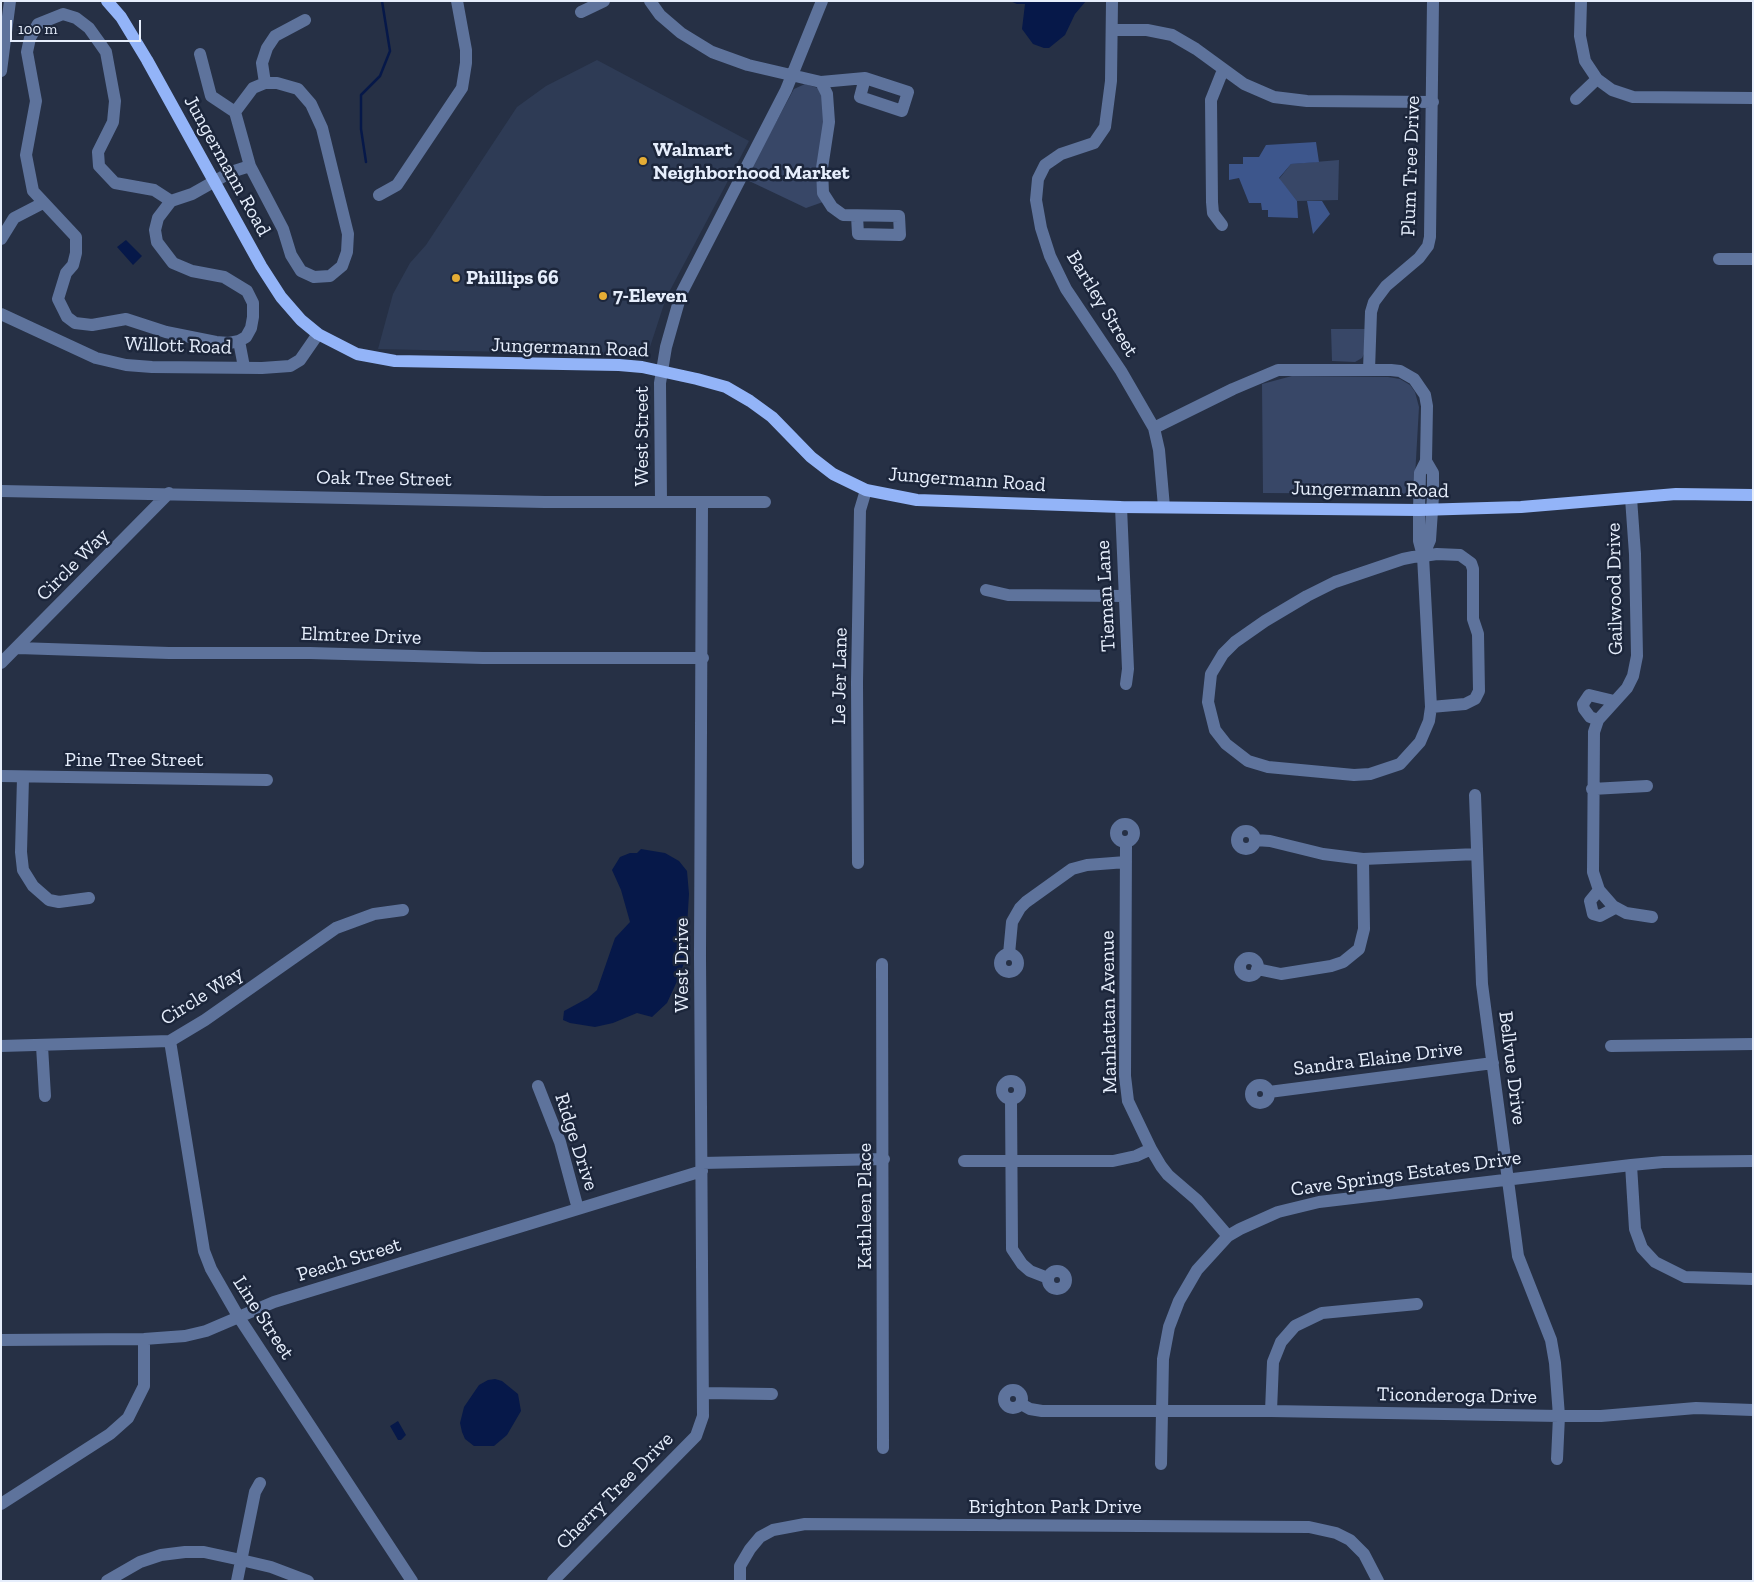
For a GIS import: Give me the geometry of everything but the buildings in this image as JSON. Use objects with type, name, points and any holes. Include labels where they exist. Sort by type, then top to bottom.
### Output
[{"type":"main road","name":"Jungermann Road","points":[[107,1],[121,17],[147,60],[281,297],[318,334],[357,354],[395,361],[619,365],[662,370],[722,386],[750,400],[772,417],[810,457],[833,474],[866,490],[917,500],[1121,507],[1425,510],[1521,507],[1676,494],[1753,495]]},
{"type":"street","points":[[1,71],[10,1]]},
{"type":"street","points":[[380,195],[392,189],[403,177],[462,88],[466,50],[457,1]]},
{"type":"street","points":[[581,12],[604,1]]},
{"type":"street","points":[[650,1],[660,15],[681,33],[712,52],[731,60],[821,82],[864,78]]},
{"type":"street","name":"West Street","points":[[661,502],[662,370],[672,324],[684,286],[726,210],[792,76],[822,1]]},
{"type":"street","name":"Bartley Street","points":[[1112,1],[1109,100],[1104,127],[1094,143],[1061,154],[1045,165],[1038,179],[1036,200],[1041,228],[1050,256],[1066,289],[1121,371],[1154,428],[1159,450],[1164,507]]},
{"type":"street","name":"Plum Tree Drive","points":[[1369,370],[1371,312],[1374,302],[1386,286],[1419,258],[1428,246],[1430,237],[1433,1]]},
{"type":"street","points":[[1581,1],[1581,50],[1585,61],[1597,79],[1612,90],[1633,97],[1753,98]]},
{"type":"street","points":[[171,201],[154,190],[114,184],[100,166],[98,152],[113,122],[115,101],[111,70],[106,52],[89,28],[76,18],[63,14],[38,24],[30,38],[26,52],[36,101],[26,155],[34,191],[76,237],[76,254],[73,265],[66,273],[58,291],[60,308],[75,323],[92,325],[118,319],[134,320],[180,336],[222,342],[240,341],[246,337],[251,328],[253,317],[253,303],[247,291],[224,277],[192,271],[173,263],[157,242],[155,230],[158,218],[171,201],[192,194],[214,181],[250,166]]},
{"type":"street","points":[[265,83],[262,63],[267,48],[276,36],[305,20]]},
{"type":"street","points":[[1112,30],[1147,30],[1172,35],[1196,49],[1244,84],[1260,92],[1289,100],[1432,102]]},
{"type":"street","points":[[200,54],[211,96],[235,112],[250,166],[283,229],[291,254],[301,270],[314,277],[330,276],[342,266],[347,252],[348,234],[322,128],[311,104],[298,89],[277,82],[265,83],[254,88],[235,112]]},
{"type":"street","points":[[1222,224],[1213,213],[1212,202],[1211,100],[1223,70]]},
{"type":"street","points":[[1576,99],[1597,79]]},
{"type":"street","points":[[821,82],[827,94],[829,122],[822,168],[824,193],[832,207],[842,215],[857,216]]},
{"type":"street","points":[[1,238],[14,218],[43,203]]},
{"type":"street","points":[[1719,259],[1753,259]]},
{"type":"street","name":"Willott Road","points":[[1,314],[96,358],[119,364],[152,367],[244,368],[290,366],[300,360],[318,334]]},
{"type":"street","points":[[240,341],[244,368]]},
{"type":"street","points":[[1154,428],[1233,389],[1278,370],[1400,371],[1420,386],[1427,406],[1426,461],[1420,473],[1425,510],[1419,541],[1424,556],[1431,707],[1429,721],[1420,742],[1400,764],[1380,772],[1354,776],[1268,767],[1248,761],[1226,744],[1215,730],[1208,702],[1211,674],[1223,654],[1235,642],[1265,621],[1335,582],[1386,564],[1424,556],[1454,554],[1466,558],[1471,563],[1473,569],[1473,619],[1479,641],[1478,696],[1465,704],[1431,707]]},
{"type":"street","name":"Le Jer Lane","points":[[858,863],[857,682],[860,510],[866,490]]},
{"type":"street","name":"Oak Tree Street","points":[[1,491],[702,503],[765,502]]},
{"type":"street","name":"Circle Way","points":[[1,663],[18,648],[169,493]]},
{"type":"street","name":"Gailwood Drive","points":[[1615,908],[1599,890],[1593,872],[1592,789],[1594,732],[1598,720],[1626,688],[1633,676],[1636,656],[1635,554],[1632,498]]},
{"type":"street","name":"West Drive","points":[[701,1426],[704,1393],[700,956],[703,658],[702,503]]},
{"type":"street","name":"Tieman Lane","points":[[1121,507],[1128,669],[1126,684]]},
{"type":"street","points":[[986,590],[1008,595],[1125,596]]},
{"type":"street","name":"Elmtree Drive","points":[[18,648],[169,653],[310,653],[483,658],[703,658]]},
{"type":"street","points":[[1598,720],[1590,716],[1584,709],[1583,704],[1589,695],[1614,701]]},
{"type":"street","name":"Pine Tree Street","points":[[1,776],[23,778],[267,780]]},
{"type":"street","points":[[23,778],[21,852],[23,870],[33,886],[50,900],[58,902],[89,898]]},
{"type":"street","points":[[1592,789],[1647,786]]},
{"type":"street","name":"Bellvue Drive","points":[[1475,795],[1482,984],[1518,1256],[1551,1340],[1559,1416],[1557,1459]]},
{"type":"street","points":[[1255,840],[1270,841],[1323,854],[1363,858],[1477,854]]},
{"type":"street","name":"Manhattan Avenue","points":[[1126,842],[1126,1090],[1131,1111],[1150,1149],[1168,1175],[1197,1200],[1228,1236]]},
{"type":"street","points":[[1258,969],[1281,974],[1331,966],[1343,962],[1358,949],[1364,929],[1363,858]]},
{"type":"street","points":[[1009,954],[1012,922],[1026,902],[1072,869],[1087,865],[1126,862]]},
{"type":"street","points":[[1599,890],[1590,901],[1593,914],[1600,916],[1615,908],[1626,913],[1652,917]]},
{"type":"street","name":"Circle Way","points":[[1,1046],[170,1041],[205,1020],[330,931],[368,916],[403,910]]},
{"type":"street","name":"Kathleen Place","points":[[882,964],[884,1160],[883,1448]]},
{"type":"street","name":"Line Street","points":[[170,1041],[204,1251],[211,1270],[238,1316],[412,1581]]},
{"type":"street","points":[[1611,1046],[1753,1044]]},
{"type":"street","points":[[42,1046],[46,1096]]},
{"type":"street","name":"Sandra Elaine Drive","points":[[1269,1092],[1493,1063]]},
{"type":"street","name":"Ridge Drive","points":[[538,1086],[560,1142],[578,1210]]},
{"type":"street","points":[[1011,1100],[1012,1249],[1022,1264],[1030,1271],[1048,1278]]},
{"type":"street","points":[[964,1161],[1113,1161],[1136,1156],[1150,1149]]},
{"type":"street","name":"Peach Street","points":[[1,1340],[144,1339],[192,1334],[206,1331],[238,1316],[361,1275],[578,1210],[702,1167],[884,1160]]},
{"type":"street","name":"Cave Springs Estates Drive","points":[[1160,1464],[1163,1358],[1174,1313],[1191,1279],[1228,1236],[1266,1217],[1304,1205],[1631,1165],[1663,1162],[1753,1161]]},
{"type":"street","points":[[1631,1165],[1635,1229],[1642,1248],[1655,1262],[1685,1277],[1753,1279]]},
{"type":"street","points":[[1271,1411],[1273,1362],[1281,1342],[1295,1326],[1322,1313],[1417,1304]]},
{"type":"street","points":[[1,1504],[110,1434],[128,1418],[144,1386],[144,1339]]},
{"type":"street","points":[[704,1393],[772,1394]]},
{"type":"street","name":"Ticonderoga Drive","points":[[1021,1404],[1042,1411],[1271,1411],[1559,1416],[1610,1416],[1696,1408],[1753,1410]]},
{"type":"street","name":"Cherry Tree Drive","points":[[553,1581],[691,1441],[701,1426]]},
{"type":"street","points":[[237,1581],[256,1492],[260,1483]]},
{"type":"street","name":"Brighton Park Drive","points":[[740,1581],[740,1566],[760,1537],[773,1530],[805,1524],[1309,1527],[1336,1532],[1350,1540],[1364,1554],[1378,1581]]},
{"type":"street","points":[[106,1581],[135,1564],[161,1555],[204,1552],[271,1567],[308,1581]]},
{"type":"shaded area","points":[[1010,1],[1086,1],[1075,14],[1065,35],[1049,48],[1044,48],[1033,44],[1022,29],[1025,4],[1017,4]]},
{"type":"shaded area","points":[[597,60],[749,141],[666,298],[649,350],[640,355],[378,349],[393,294],[410,263],[426,245],[517,107],[546,86]]},
{"type":"shaded area","points":[[805,84],[818,88],[823,97],[823,202],[806,208],[745,179],[794,89]]},
{"type":"shaded area","points":[[1316,142],[1319,162],[1291,164],[1279,178],[1297,201],[1298,218],[1268,217],[1268,210],[1262,210],[1261,203],[1249,203],[1239,178],[1229,180],[1229,164],[1243,164],[1243,157],[1259,157],[1266,145]]},
{"type":"shaded area","points":[[1339,160],[1338,200],[1297,201],[1279,179],[1291,164]]},
{"type":"shaded area","points":[[1307,201],[1322,201],[1330,214],[1313,234]]},
{"type":"shaded area","points":[[126,240],[142,256],[133,265],[117,247]]},
{"type":"shaded area","points":[[1331,329],[1365,329],[1364,354],[1362,358],[1355,362],[1332,361]]},
{"type":"shaded area","points":[[1292,376],[1388,377],[1400,379],[1410,385],[1415,392],[1419,407],[1414,494],[1263,493],[1262,384]]},
{"type":"shaded area","points":[[641,849],[665,853],[679,861],[687,871],[689,894],[686,942],[684,963],[679,977],[667,1003],[652,1017],[637,1013],[613,1023],[595,1027],[563,1020],[564,1011],[588,998],[597,990],[615,938],[630,922],[621,890],[612,870],[620,857],[630,853],[637,853]]},
{"type":"shaded area","points":[[488,1380],[502,1381],[518,1394],[521,1411],[507,1435],[494,1446],[474,1446],[465,1439],[462,1432],[460,1423],[464,1407],[479,1385]]},
{"type":"shaded area","points":[[398,1421],[406,1435],[401,1440],[398,1440],[390,1426]]},
{"type":"waterway","points":[[366,162],[361,129],[361,95],[380,76],[390,51],[382,1]]},
{"type":"place","name":"Walmart Neighborhood Market","points":[[643,161]]},
{"type":"place","name":"Phillips 66","points":[[456,278]]},
{"type":"place","name":"7-Eleven","points":[[603,296]]}]
